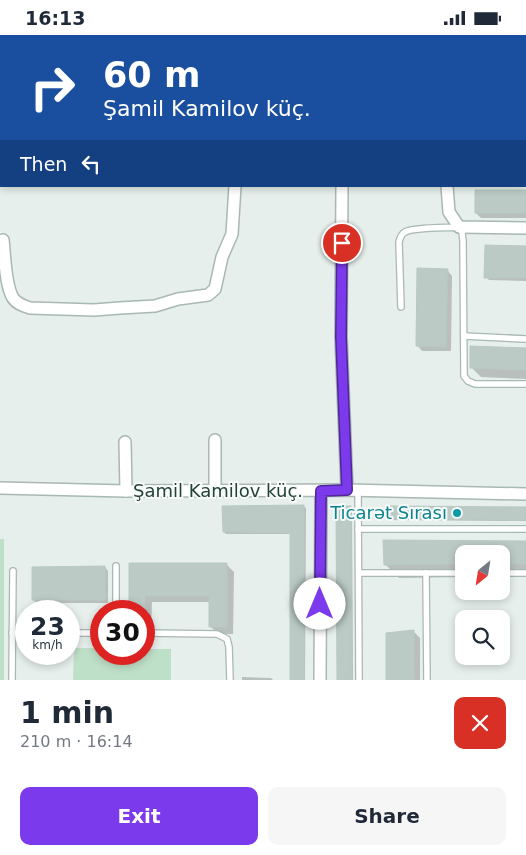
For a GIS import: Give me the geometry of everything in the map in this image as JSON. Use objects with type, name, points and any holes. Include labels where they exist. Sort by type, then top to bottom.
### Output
[{"type":"street","points":[[3,240],[9,285],[13,298],[23,306],[30,308],[94,310],[155,305],[178,299],[208,295],[215,289],[222,257],[232,234],[235,187]]},
{"type":"street","points":[[342,187],[341,337],[353,490]]},
{"type":"street","points":[[447,187],[450,212],[459,227],[526,228]]},
{"type":"street","points":[[215,440],[215,490]]},
{"type":"street","points":[[125,442],[126,491]]},
{"type":"street","name":"Şamil Kamilov küç.","points":[[0,489],[126,491],[353,490],[526,494]]},
{"type":"street","points":[[320,680],[321,491]]},
{"type":"lane","points":[[401,307],[399,242],[401,236],[404,232],[413,230],[459,227],[463,241],[464,376],[468,381],[475,384],[526,385]]},
{"type":"lane","points":[[464,335],[526,339]]},
{"type":"lane","points":[[353,490],[358,529],[359,680]]},
{"type":"lane","points":[[358,529],[526,529]]},
{"type":"lane","points":[[116,566],[116,600]]},
{"type":"lane","points":[[12,680],[13,571]]},
{"type":"lane","points":[[359,573],[455,573]]},
{"type":"lane","points":[[426,573],[427,680]]},
{"type":"lane","points":[[510,573],[526,573]]},
{"type":"lane","points":[[155,633],[217,634],[227,639],[230,647],[230,680]]},
{"type":"green space","points":[[0,539],[4,539],[4,680],[0,680]]},
{"type":"green space","points":[[80,648],[90,648],[90,665],[155,665],[155,649],[171,649],[171,680],[73,680],[73,665],[80,665]]},
{"type":"building","points":[[475,190],[526,190],[526,213],[475,213]]},
{"type":"building","points":[[485,245],[526,246],[526,278],[484,278]]},
{"type":"building","points":[[417,268],[448,269],[446,347],[416,346]]},
{"type":"building","points":[[470,346],[526,348],[526,370],[470,368]]},
{"type":"building","points":[[304,505],[304,680],[290,680],[290,533],[223,532],[222,506]]},
{"type":"building","points":[[336,506],[351,506],[352,680],[337,680]]},
{"type":"building","name":"Ticarət Sırası","points":[[388,506],[526,507],[526,520],[388,519]]},
{"type":"building","points":[[383,540],[526,541],[526,564],[510,564],[510,545],[455,545],[455,564],[384,565]]},
{"type":"building","points":[[129,563],[227,563],[227,627],[209,627],[209,596],[145,596],[145,600],[129,600]]},
{"type":"building","points":[[105,566],[106,600],[32,600],[32,567]]},
{"type":"building","points":[[414,630],[414,680],[386,680],[386,633]]},
{"type":"place","name":"Ticarət Sırası","points":[[457,513]]},
{"type":"route","points":[[320,604],[321,491],[347,490],[341,337],[342,243]]}]
